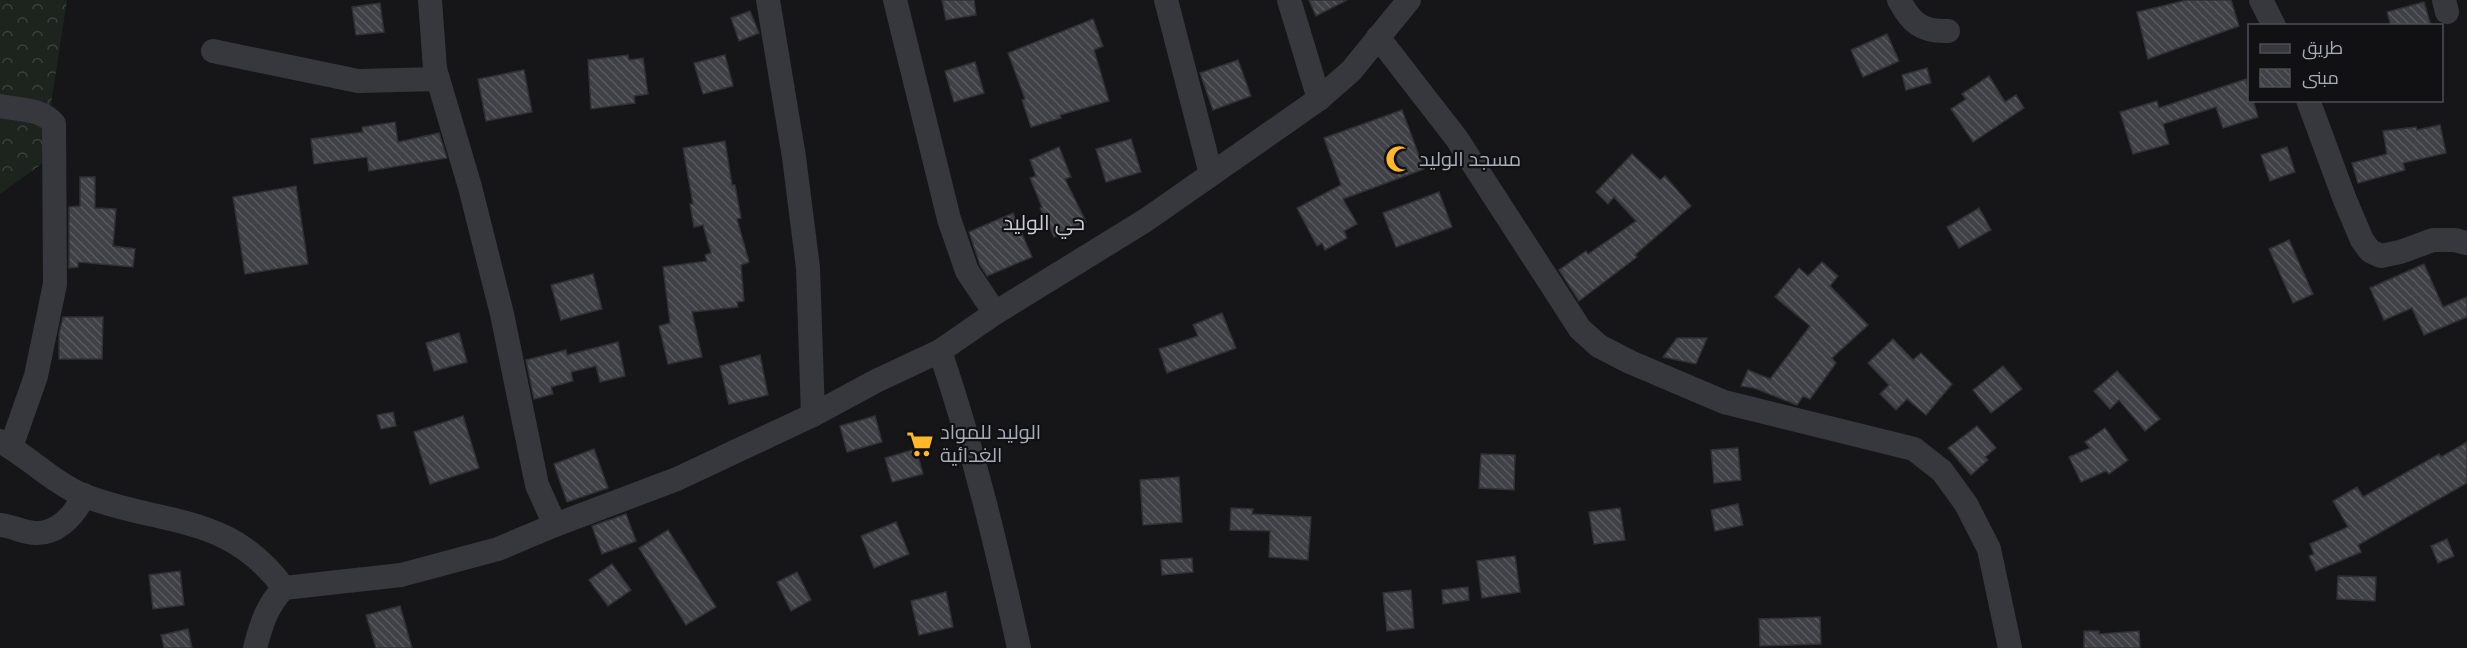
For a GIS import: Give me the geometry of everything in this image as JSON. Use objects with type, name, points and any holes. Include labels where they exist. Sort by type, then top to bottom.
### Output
[{"type":"street","points":[[430,0],[435,69],[470,187],[502,314],[537,485],[555,525]]},
{"type":"street","points":[[768,0],[794,157],[808,268],[813,415]]},
{"type":"street","points":[[895,0],[949,219],[967,271],[995,313]]},
{"type":"street","points":[[1166,0],[1211,174]]},
{"type":"street","points":[[1289,0],[1319,99]]},
{"type":"street","points":[[255,648],[261,624],[273,599],[284,588],[401,575],[498,549],[677,479],[813,415],[876,381],[940,351],[995,313],[1146,220],[1319,99],[1351,71],[1409,0]]},
{"type":"street","points":[[1899,0],[1906,13],[1921,28],[1932,32],[1948,32]]},
{"type":"street","points":[[2261,0],[2273,24]]},
{"type":"street","points":[[1378,37],[1457,139],[1580,329],[1599,346],[1630,362],[1724,402],[1914,449],[1942,471],[1966,504],[1989,549],[2010,648]]},
{"type":"street","points":[[213,51],[358,81],[438,79]]},
{"type":"street","points":[[2309,102],[2362,240],[2370,251],[2381,256],[2433,240],[2455,240],[2467,243]]},
{"type":"street","points":[[0,106],[41,113],[54,124],[55,285],[36,376],[5,444],[84,495],[195,524],[221,534],[255,556],[284,588]]},
{"type":"street","points":[[940,351],[954,392],[994,539],[1019,648]]},
{"type":"street","points":[[0,525],[30,533],[48,532],[63,524],[78,508],[84,495]]},
{"type":"green space","points":[[0,0],[67,0],[49,117],[54,155],[0,194]]},
{"type":"building","points":[[942,0],[974,0],[976,15],[946,20]]},
{"type":"building","points":[[1309,0],[1347,0],[1316,16]]},
{"type":"building","points":[[2187,0],[2231,0],[2239,26],[2148,59],[2137,12]]},
{"type":"building","points":[[2424,2],[2430,24],[2390,24],[2387,12]]},
{"type":"building","points":[[380,3],[384,32],[356,35],[352,7]]},
{"type":"building","points":[[750,11],[759,33],[739,41],[731,18]]},
{"type":"building","points":[[1093,19],[1103,46],[1094,50],[1109,101],[1060,115],[1061,118],[1031,127],[1022,100],[1025,99],[1008,53]]},
{"type":"building","points":[[1887,34],[1899,61],[1863,77],[1851,50]]},
{"type":"building","points":[[628,55],[629,60],[643,58],[648,94],[634,96],[635,103],[591,109],[588,60]]},
{"type":"building","points":[[725,55],[733,86],[703,94],[694,63]]},
{"type":"building","points":[[1238,60],[1251,96],[1213,110],[1200,73]]},
{"type":"building","points":[[975,62],[984,93],[954,102],[945,71]]},
{"type":"building","points":[[1927,68],[1931,83],[1906,90],[1902,75]]},
{"type":"building","points":[[524,70],[532,112],[486,121],[478,79]]},
{"type":"building","points":[[1989,76],[2005,102],[2016,95],[2024,108],[1973,142],[1951,109],[1966,99],[1962,94]]},
{"type":"building","points":[[2246,79],[2248,102],[2254,102],[2258,117],[2223,128],[2216,107],[2163,124],[2169,144],[2133,154],[2120,112],[2157,101],[2159,108]]},
{"type":"building","points":[[1402,110],[1424,169],[1343,199],[1357,224],[1344,231],[1347,238],[1325,250],[1322,243],[1317,246],[1297,208],[1341,185],[1324,138]]},
{"type":"building","points":[[395,122],[398,142],[439,133],[447,158],[369,171],[367,157],[314,164],[311,139],[363,132],[362,127]]},
{"type":"building","points":[[2440,125],[2446,153],[2403,163],[2405,170],[2358,183],[2352,163],[2387,154],[2383,131],[2416,127],[2417,130]]},
{"type":"building","points":[[1131,139],[1141,172],[1106,182],[1096,149]]},
{"type":"building","points":[[725,141],[732,185],[735,185],[741,218],[737,219],[749,262],[741,265],[744,301],[737,302],[738,307],[692,312],[702,357],[668,364],[659,326],[670,323],[663,267],[707,261],[705,255],[711,253],[703,225],[694,227],[690,204],[693,204],[683,148]]},
{"type":"building","points":[[1059,147],[1071,177],[1065,179],[1086,222],[1054,237],[1040,208],[1042,207],[1030,178],[1036,176],[1030,160]]},
{"type":"building","points":[[2287,147],[2295,172],[2270,181],[2261,155]]},
{"type":"building","points":[[1632,154],[1660,180],[1665,176],[1691,206],[1635,255],[1637,257],[1579,301],[1559,270],[1586,251],[1588,254],[1636,221],[1614,197],[1608,204],[1596,192]]},
{"type":"building","points":[[80,177],[95,177],[95,208],[116,209],[113,246],[135,249],[133,267],[78,262],[78,267],[69,268],[69,207],[80,206]]},
{"type":"building","points":[[296,186],[308,264],[245,274],[233,197]]},
{"type":"building","points":[[1439,192],[1452,227],[1396,247],[1383,213]]},
{"type":"building","points":[[1979,208],[1991,230],[1959,248],[1947,227]]},
{"type":"building","points":[[1013,213],[1032,257],[987,276],[980,265],[969,232]]},
{"type":"building","points":[[2289,240],[2313,294],[2293,303],[2269,249]]},
{"type":"building","points":[[1822,262],[1838,276],[1830,286],[1868,325],[1832,358],[1836,363],[1810,399],[1803,396],[1797,405],[1754,388],[1741,386],[1748,370],[1770,379],[1810,326],[1775,297],[1799,268],[1808,276]]},
{"type":"building","points":[[2424,264],[2443,307],[2467,297],[2467,317],[2424,335],[2412,308],[2384,320],[2370,288]]},
{"type":"building","points":[[593,274],[602,309],[561,320],[551,285]]},
{"type":"building","points":[[1222,313],[1236,348],[1167,373],[1159,349],[1198,336],[1193,325]]},
{"type":"building","points":[[63,317],[103,317],[102,359],[59,359],[59,334]]},
{"type":"building","points":[[459,333],[467,362],[434,371],[426,343]]},
{"type":"building","points":[[1677,338],[1707,338],[1696,364],[1663,357]]},
{"type":"building","points":[[1893,339],[1913,360],[1921,353],[1952,384],[1926,415],[1907,399],[1896,410],[1880,394],[1889,385],[1868,363]]},
{"type":"building","points":[[618,342],[625,376],[600,382],[596,366],[571,372],[573,381],[551,387],[553,394],[534,399],[526,360],[566,350],[567,355]]},
{"type":"building","points":[[760,355],[768,395],[729,404],[720,366]]},
{"type":"building","points":[[2003,366],[2022,389],[1991,413],[1973,390]]},
{"type":"building","points":[[2117,371],[2160,419],[2145,431],[2119,400],[2110,409],[2094,391]]},
{"type":"building","points":[[393,412],[396,426],[381,429],[377,415]]},
{"type":"building","points":[[463,416],[479,468],[430,484],[414,432]]},
{"type":"building","points":[[875,416],[882,442],[847,452],[840,426]]},
{"type":"building","points":[[1977,426],[1996,448],[1985,457],[1988,460],[1971,475],[1948,448]]},
{"type":"building","points":[[2105,428],[2128,460],[2109,474],[2106,471],[2081,482],[2069,457],[2090,448],[2085,442]]},
{"type":"building","points":[[2467,442],[2467,483],[2358,545],[2361,552],[2316,571],[2309,556],[2314,554],[2310,544],[2348,527],[2333,501],[2357,487],[2363,497],[2439,454],[2441,457]]},
{"type":"building","points":[[1738,448],[1741,480],[1714,483],[1711,450]]},
{"type":"building","points":[[594,449],[608,488],[567,502],[554,464]]},
{"type":"building","points":[[916,449],[923,474],[892,482],[885,458]]},
{"type":"building","points":[[1481,454],[1515,455],[1514,490],[1479,488]]},
{"type":"building","points":[[1179,477],[1182,522],[1143,525],[1140,480]]},
{"type":"building","points":[[1738,504],[1743,525],[1715,531],[1711,510]]},
{"type":"building","points":[[1231,508],[1253,509],[1252,514],[1311,517],[1308,560],[1269,557],[1270,531],[1230,530]]},
{"type":"building","points":[[1620,508],[1625,540],[1594,544],[1589,512]]},
{"type":"building","points":[[626,514],[636,541],[602,554],[592,526]]},
{"type":"building","points":[[896,522],[909,554],[874,568],[861,536]]},
{"type":"building","points":[[668,530],[716,607],[686,625],[639,548]]},
{"type":"building","points":[[2447,539],[2454,556],[2438,563],[2431,546]]},
{"type":"building","points":[[1515,556],[1520,592],[1482,598],[1477,561]]},
{"type":"building","points":[[1192,558],[1193,572],[1162,575],[1161,560]]},
{"type":"building","points":[[612,564],[631,590],[608,606],[589,580]]},
{"type":"building","points":[[180,571],[184,605],[153,609],[149,575]]},
{"type":"building","points":[[797,572],[811,600],[791,611],[777,582]]},
{"type":"building","points":[[2338,576],[2376,577],[2375,601],[2337,599]]},
{"type":"building","points":[[1468,587],[1469,600],[1443,604],[1442,590]]},
{"type":"building","points":[[1411,590],[1414,628],[1387,631],[1383,593]]},
{"type":"building","points":[[946,592],[953,627],[919,635],[911,601]]},
{"type":"building","points":[[400,606],[412,648],[376,648],[366,615]]},
{"type":"building","points":[[1820,617],[1821,644],[1760,646],[1759,619]]},
{"type":"building","points":[[188,629],[192,648],[164,648],[161,635]]},
{"type":"building","points":[[2084,631],[2099,631],[2099,634],[2139,631],[2140,648],[2084,648]]},
{"type":"place","name":"مسجد الوليد","points":[[1399,159]]},
{"type":"place","name":"الوليد للمواد الغدائية","points":[[920,444]]},
{"type":"district","name":"حي الوليد","points":[[1044,222]]}]
